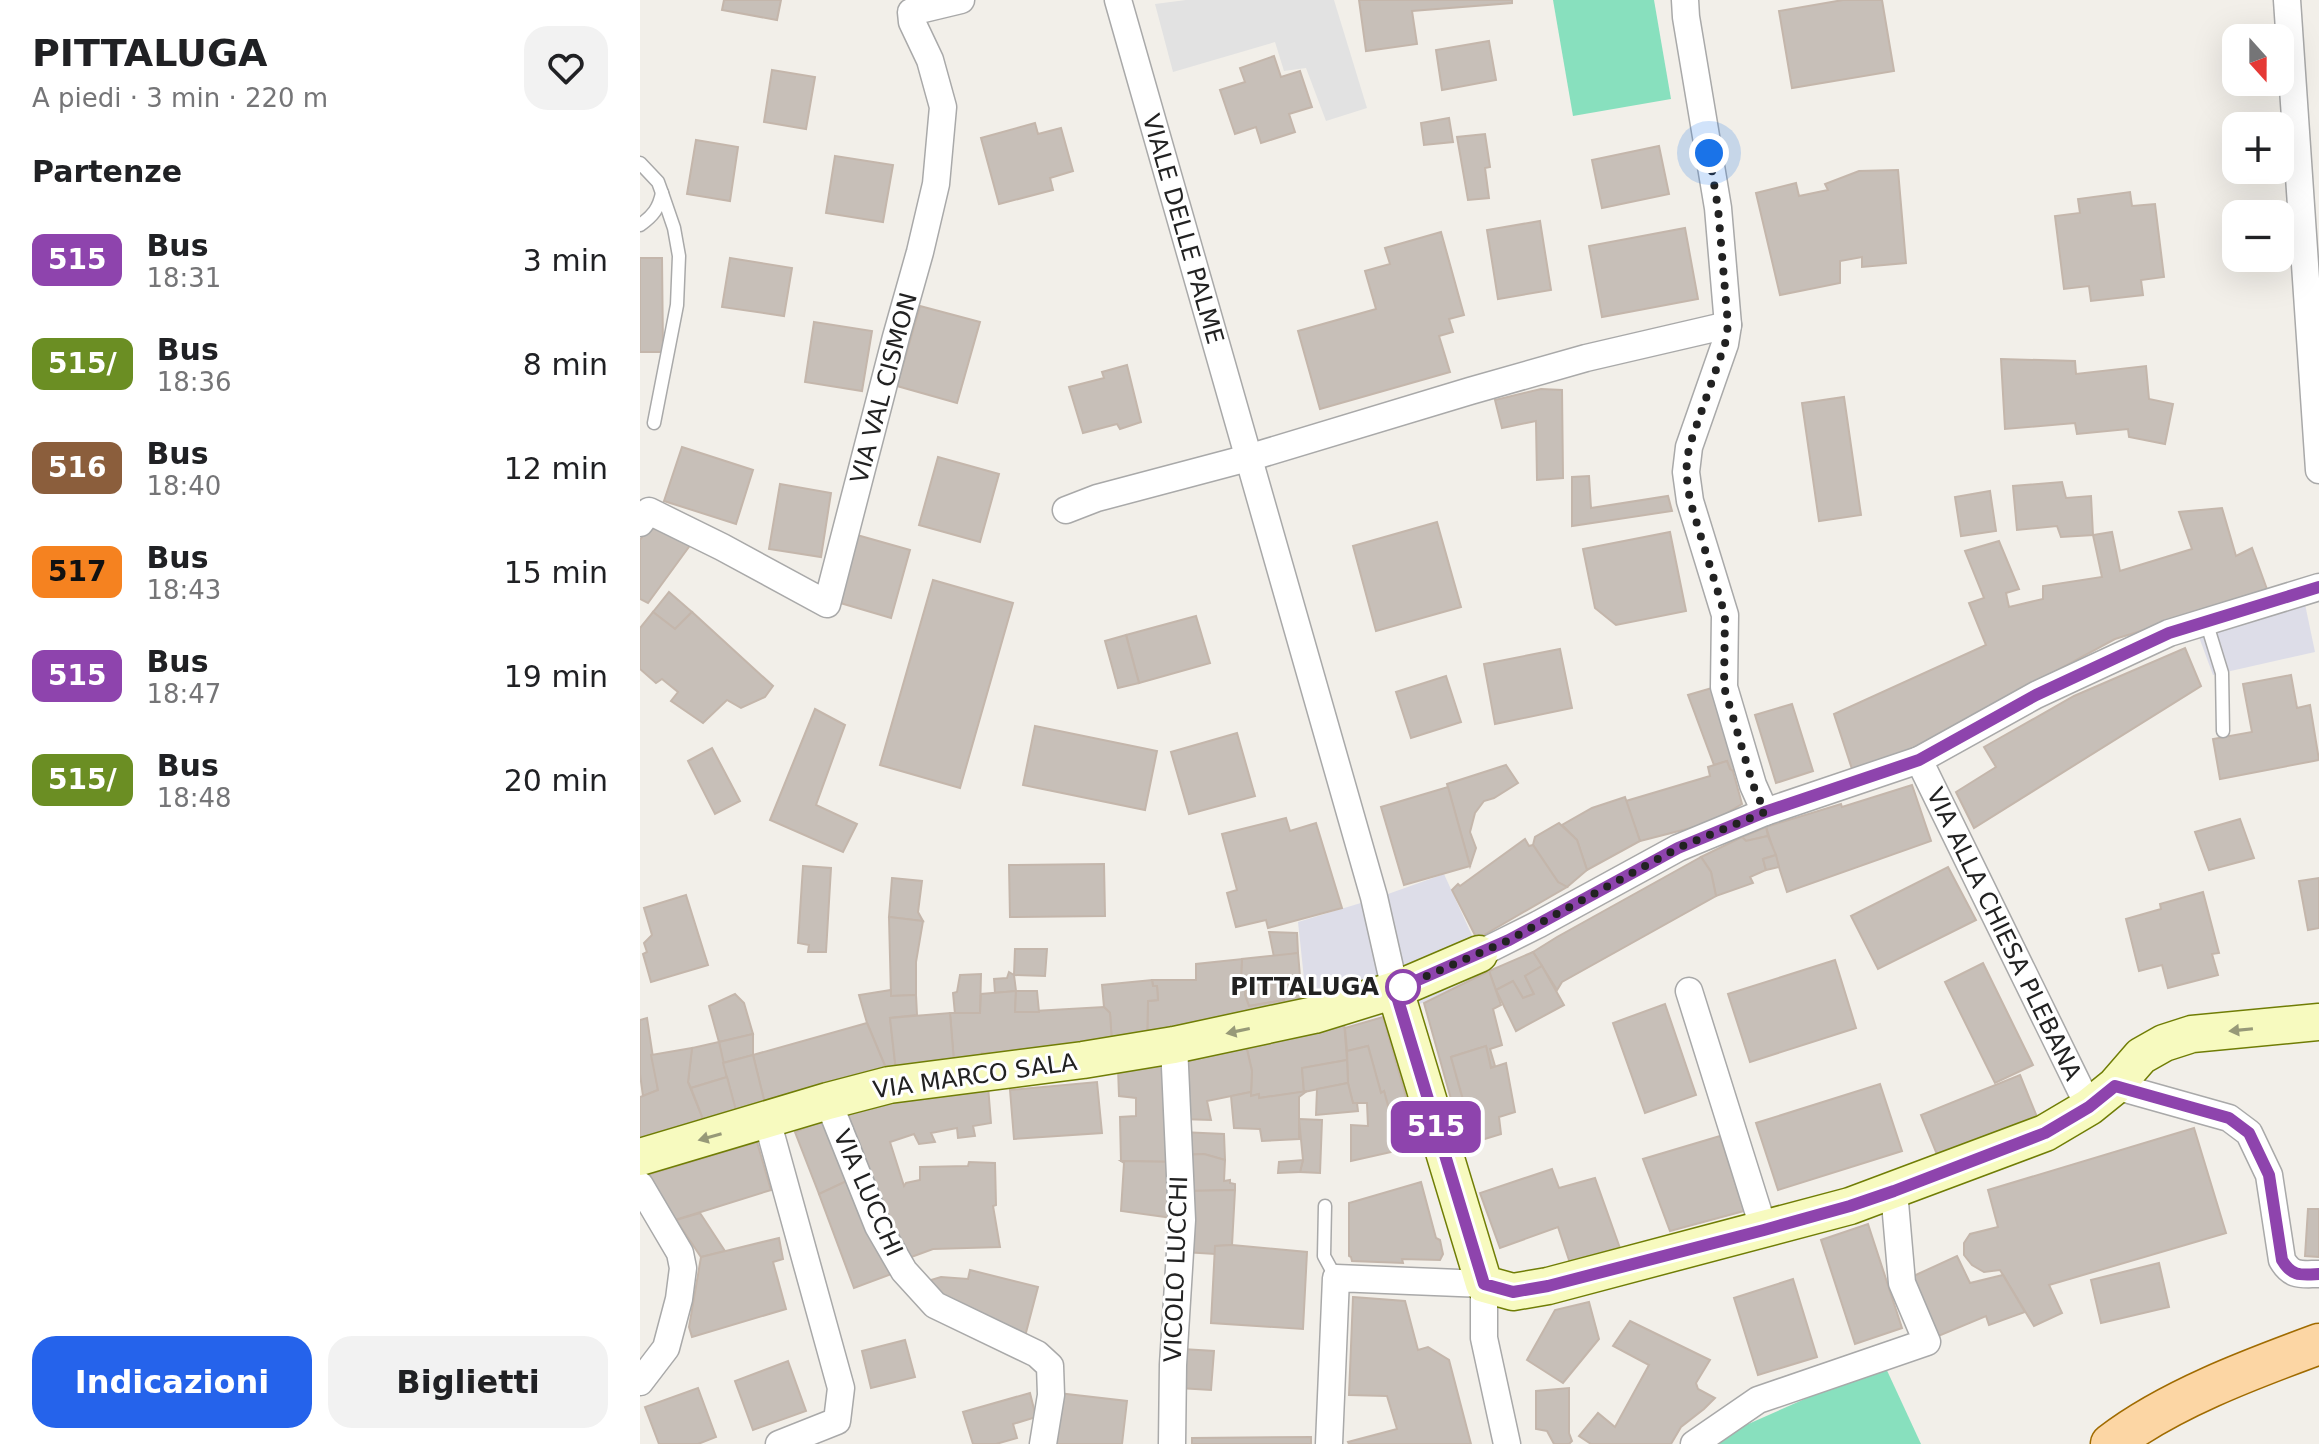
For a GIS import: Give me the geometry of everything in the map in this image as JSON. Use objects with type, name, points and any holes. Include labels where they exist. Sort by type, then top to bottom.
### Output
[{"type":"main road","points":[[2111,1444],[2167,1409],[2244,1372],[2319,1344]]},
{"type":"street","name":"VIA VAL CISMON","points":[[640,523],[649,511],[827,604],[936,184],[943,107],[930,60],[912,22],[911,12],[961,0]]},
{"type":"street","name":"VIALE DELLE PALME","points":[[1118,0],[1374,899],[1397,1000]]},
{"type":"street","points":[[1685,0],[1718,208],[1728,325],[1725,344],[1689,447],[1686,472],[1690,501],[1725,615],[1724,687],[1753,785],[1765,812]]},
{"type":"street","points":[[2287,0],[2319,470]]},
{"type":"street","points":[[1066,510],[1097,498],[1248,458],[1586,358],[1728,325]]},
{"type":"street","points":[[1479,954],[1678,848],[1765,812],[1919,760],[2036,695],[2169,633],[2319,587]]},
{"type":"street","name":"VIA ALLA CHIESA PLEBANA","points":[[1919,760],[2001,927],[2102,1096]]},
{"type":"street","name":"VIA MARCO SALA","points":[[640,1157],[889,1085],[1174,1045],[1397,1000],[1479,954]]},
{"type":"street","points":[[1689,991],[1764,1230]]},
{"type":"street","points":[[1397,1000],[1484,1284],[1484,1338],[1507,1444]]},
{"type":"street","points":[[1329,1444],[1336,1278],[1484,1284],[1513,1292],[1548,1286],[1764,1230],[1894,1191],[2045,1133],[2102,1096],[2141,1056],[2164,1043],[2192,1034],[2319,1022]]},
{"type":"street","name":"VICOLO LUCCHI","points":[[1172,1444],[1173,1365],[1182,1220],[1174,1045]]},
{"type":"street","points":[[2102,1096],[2229,1118],[2249,1133],[2269,1175],[2282,1260],[2288,1270],[2300,1275],[2319,1274]]},
{"type":"street","name":"VIA LUCCHI","points":[[828,1101],[878,1226],[904,1271],[935,1305],[1037,1354],[1050,1366],[1051,1395],[1043,1444]]},
{"type":"street","points":[[767,1120],[841,1388],[837,1421],[779,1444]]},
{"type":"street","points":[[640,1185],[680,1253],[683,1268],[679,1299],[666,1348],[640,1382]]},
{"type":"street","points":[[1694,1444],[1758,1400],[1927,1342],[1902,1283],[1894,1191]]},
{"type":"lane","points":[[640,163],[658,182],[674,228],[679,256],[677,305],[654,423]]},
{"type":"lane","points":[[640,225],[652,216],[662,193]]},
{"type":"lane","points":[[2206,621],[2222,673],[2223,731]]},
{"type":"lane","points":[[1325,1206],[1324,1256],[1336,1278]]},
{"type":"green space","points":[[1553,0],[1654,0],[1671,99],[1573,116]]},
{"type":"green space","points":[[1884,1364],[1921,1444],[1707,1444],[1712,1440]]},
{"type":"shaded area","points":[[1186,0],[1334,0],[1367,108],[1326,121],[1306,68],[1284,71],[1275,42],[1173,72],[1155,4]]},
{"type":"shaded area","points":[[2301,585],[2315,652],[2213,675],[2192,618]]},
{"type":"shaded area","points":[[1444,874],[1475,942],[1484,973],[1422,1003],[1346,1026],[1345,1021],[1318,1027],[1305,988],[1298,922]]},
{"type":"building","points":[[724,0],[781,0],[777,20],[722,10]]},
{"type":"building","points":[[1359,0],[1512,0],[1512,3],[1412,11],[1417,44],[1366,51]]},
{"type":"building","points":[[1843,0],[1882,0],[1894,71],[1792,88],[1779,11]]},
{"type":"building","points":[[1489,41],[1496,80],[1442,90],[1436,50]]},
{"type":"building","points":[[1274,56],[1281,77],[1300,71],[1312,107],[1289,114],[1295,132],[1261,143],[1256,127],[1235,134],[1220,90],[1245,82],[1240,68]]},
{"type":"building","points":[[772,70],[815,77],[806,129],[764,122]]},
{"type":"building","points":[[1449,118],[1453,142],[1424,145],[1421,123]]},
{"type":"building","points":[[1035,123],[1038,134],[1061,128],[1073,171],[1050,178],[1053,190],[999,204],[981,138]]},
{"type":"building","points":[[1485,134],[1490,167],[1485,168],[1489,198],[1468,200],[1457,137]]},
{"type":"building","points":[[696,140],[738,147],[730,201],[687,194]]},
{"type":"building","points":[[1659,146],[1669,194],[1602,208],[1592,160]]},
{"type":"building","points":[[835,156],[893,165],[883,222],[826,213]]},
{"type":"building","points":[[1898,170],[1906,263],[1862,267],[1862,257],[1840,261],[1840,283],[1780,295],[1756,193],[1796,183],[1799,196],[1828,190],[1825,184],[1859,171]]},
{"type":"building","points":[[2130,192],[2132,206],[2155,204],[2164,277],[2141,280],[2143,295],[2091,301],[2089,286],[2064,289],[2055,216],[2080,213],[2078,199]]},
{"type":"building","points":[[1540,221],[1551,290],[1498,299],[1487,230]]},
{"type":"building","points":[[1685,228],[1698,299],[1602,317],[1589,246]]},
{"type":"building","points":[[1441,232],[1464,315],[1449,319],[1453,332],[1439,336],[1450,372],[1320,409],[1298,331],[1376,309],[1365,271],[1390,264],[1385,248]]},
{"type":"building","points":[[640,258],[662,258],[663,352],[640,352]]},
{"type":"building","points":[[730,258],[792,268],[784,316],[722,307]]},
{"type":"building","points":[[920,306],[980,322],[957,403],[897,386]]},
{"type":"building","points":[[814,322],[872,331],[862,391],[805,382]]},
{"type":"building","points":[[2001,359],[2075,361],[2076,374],[2146,366],[2149,399],[2173,404],[2165,444],[2129,437],[2128,429],[2077,434],[2075,423],[2005,429]]},
{"type":"building","points":[[1127,365],[1141,422],[1120,429],[1117,424],[1083,433],[1069,387],[1104,378],[1102,372]]},
{"type":"building","points":[[1541,389],[1562,390],[1563,478],[1537,480],[1536,421],[1502,428],[1495,400]]},
{"type":"building","points":[[1844,397],[1861,515],[1819,521],[1802,403]]},
{"type":"building","points":[[682,447],[753,470],[736,524],[664,501]]},
{"type":"building","points":[[938,457],[999,474],[980,542],[919,525]]},
{"type":"building","points":[[1589,476],[1591,508],[1668,496],[1672,511],[1572,526],[1572,477]]},
{"type":"building","points":[[2062,482],[2066,498],[2091,496],[2093,535],[2061,537],[2057,526],[2017,530],[2013,486]]},
{"type":"building","points":[[780,484],[831,493],[821,557],[769,549]]},
{"type":"building","points":[[1990,491],[1996,531],[1961,536],[1955,497]]},
{"type":"building","points":[[2222,508],[2236,556],[2252,548],[2268,592],[2115,639],[1897,757],[1852,769],[1834,714],[1986,645],[1969,603],[1984,598],[1965,551],[1999,541],[2019,589],[2006,593],[2009,607],[2043,599],[2043,586],[2102,577],[2093,535],[2112,532],[2120,571],[2192,549],[2179,512]]},
{"type":"building","points":[[654,522],[694,540],[648,603],[640,599],[640,540]]},
{"type":"building","points":[[1437,522],[1461,607],[1376,631],[1353,546]]},
{"type":"building","points":[[1670,532],[1686,611],[1616,625],[1595,608],[1583,549]]},
{"type":"building","points":[[857,535],[910,550],[891,618],[837,602]]},
{"type":"building","points":[[933,580],[1013,603],[960,788],[880,765]]},
{"type":"building","points":[[669,592],[692,612],[675,629],[653,612]]},
{"type":"building","points":[[653,612],[675,629],[692,612],[773,686],[765,697],[741,708],[727,700],[703,723],[671,701],[678,692],[662,679],[656,683],[640,669],[640,628]]},
{"type":"building","points":[[1196,616],[1210,663],[1139,683],[1126,635]]},
{"type":"building","points":[[1126,635],[1139,683],[1118,688],[1105,641]]},
{"type":"building","points":[[2185,648],[2201,686],[1974,828],[1956,792],[1996,767],[1984,747],[2074,696]]},
{"type":"building","points":[[1560,649],[1572,708],[1495,724],[1484,664]]},
{"type":"building","points":[[2291,675],[2297,708],[2310,705],[2319,760],[2220,779],[2213,739],[2252,732],[2243,684]]},
{"type":"building","points":[[1446,676],[1461,722],[1411,738],[1396,692]]},
{"type":"building","points":[[1712,688],[1738,769],[1733,771],[1727,761],[1714,765],[1688,695]]},
{"type":"building","points":[[1792,704],[1813,771],[1776,783],[1755,715]]},
{"type":"building","points":[[815,709],[845,725],[816,805],[857,824],[843,852],[770,820]]},
{"type":"building","points":[[1035,726],[1157,751],[1145,810],[1023,785]]},
{"type":"building","points":[[1237,733],[1255,796],[1189,814],[1171,752]]},
{"type":"building","points":[[712,748],[740,801],[715,814],[688,761]]},
{"type":"building","points":[[1727,761],[1742,804],[1710,823],[1640,841],[1626,801],[1710,776],[1708,767]]},
{"type":"building","points":[[1506,765],[1518,783],[1484,801],[1475,813],[1470,832],[1476,848],[1470,866],[1447,784]]},
{"type":"building","points":[[1912,785],[1931,841],[1787,892],[1766,827]]},
{"type":"building","points":[[1448,787],[1470,866],[1404,885],[1381,807]]},
{"type":"building","points":[[1625,797],[1640,841],[1587,870],[1577,840],[1562,825],[1592,808]]},
{"type":"building","points":[[1286,818],[1290,831],[1316,823],[1342,908],[1268,928],[1266,920],[1236,927],[1227,893],[1237,890],[1222,834]]},
{"type":"building","points":[[2240,819],[2254,858],[2209,870],[2195,832]]},
{"type":"building","points":[[1559,823],[1577,840],[1587,870],[1567,887],[1558,882],[1533,845],[1535,837]]},
{"type":"building","points":[[1766,827],[1768,836],[1746,841],[1742,837]]},
{"type":"building","points":[[1768,836],[1776,855],[1763,859],[1766,870],[1750,877],[1753,883],[1716,896],[1711,872],[1701,857],[1742,837],[1746,841]]},
{"type":"building","points":[[1525,839],[1529,846],[1533,845],[1558,882],[1567,887],[1477,939],[1452,890]]},
{"type":"building","points":[[1776,855],[1779,867],[1766,870],[1763,859]]},
{"type":"building","points":[[1701,857],[1711,872],[1716,896],[1562,982],[1557,990],[1533,952]]},
{"type":"building","points":[[1104,864],[1105,916],[1010,917],[1009,865]]},
{"type":"building","points":[[803,866],[831,868],[826,952],[808,952],[809,945],[798,943]]},
{"type":"building","points":[[1948,867],[1976,920],[1878,969],[1851,916]]},
{"type":"building","points":[[892,878],[922,881],[918,912],[923,921],[889,917]]},
{"type":"building","points":[[2319,878],[2319,928],[2308,930],[2299,881]]},
{"type":"building","points":[[2203,892],[2219,953],[2212,954],[2218,975],[2168,988],[2162,965],[2139,971],[2126,919],[2161,909],[2160,904]]},
{"type":"building","points":[[686,895],[708,965],[651,982],[643,954],[647,952],[644,943],[652,935],[644,908]]},
{"type":"building","points":[[889,917],[923,921],[916,962],[916,995],[891,996]]},
{"type":"building","points":[[1269,932],[1297,933],[1298,953],[1274,957]]},
{"type":"building","points":[[1015,949],[1047,949],[1045,976],[1014,975]]},
{"type":"building","points":[[1533,952],[1542,966],[1525,976],[1534,994],[1523,998],[1513,981],[1496,990],[1489,971]]},
{"type":"building","points":[[1298,953],[1301,988],[1283,992],[1284,1000],[1249,1006],[1245,995],[1246,977],[1241,977],[1242,959]]},
{"type":"building","points":[[1242,959],[1241,977],[1246,977],[1245,995],[1249,1006],[1284,1000],[1283,992],[1301,988],[1308,1003],[1147,1043],[1148,1001],[1158,1000],[1157,986],[1153,986],[1152,980],[1196,980],[1196,964]]},
{"type":"building","points":[[1835,960],[1856,1028],[1750,1062],[1728,994]]},
{"type":"building","points":[[1983,963],[2033,1065],[1995,1083],[1945,982]]},
{"type":"building","points":[[1542,966],[1564,1005],[1516,1031],[1496,990],[1513,981],[1523,998],[1534,994],[1525,976]]},
{"type":"building","points":[[1489,971],[1501,1005],[1493,1009],[1502,1045],[1490,1049],[1495,1066],[1491,1068],[1486,1046],[1451,1057],[1475,1142],[1464,1145],[1424,1003]]},
{"type":"building","points":[[1009,972],[1014,975],[1016,991],[995,993],[994,979],[1007,978]]},
{"type":"building","points":[[981,974],[980,1013],[955,1014],[953,993],[957,992],[960,975]]},
{"type":"building","points":[[1152,980],[1153,986],[1157,986],[1158,1000],[1148,1001],[1147,1043],[1112,1044],[1110,1013],[1104,1007],[1102,985]]},
{"type":"building","points":[[891,990],[891,996],[916,995],[917,1015],[890,1018],[896,1071],[888,1073],[859,995]]},
{"type":"building","points":[[1016,991],[1015,1012],[1104,1007],[1110,1013],[1112,1044],[1038,1053],[982,1053],[983,1059],[954,1062],[950,1013],[980,1013],[981,994]]},
{"type":"building","points":[[1016,991],[1037,991],[1039,1012],[1015,1012]]},
{"type":"building","points":[[735,994],[744,1003],[753,1034],[719,1042],[709,1006]]},
{"type":"building","points":[[1665,1004],[1696,1095],[1645,1113],[1613,1023]]},
{"type":"building","points":[[950,1013],[954,1062],[896,1071],[890,1018]]},
{"type":"building","points":[[1383,1017],[1420,1145],[1400,1150],[1368,1046],[1347,1051],[1345,1028]]},
{"type":"building","points":[[647,1018],[658,1090],[643,1096],[640,1020]]},
{"type":"building","points":[[1344,1022],[1347,1060],[1302,1068],[1304,1092],[1259,1098],[1259,1094],[1251,1096],[1252,1071],[1246,1045]]},
{"type":"building","points":[[867,1023],[888,1073],[766,1108],[753,1055]]},
{"type":"building","points":[[753,1034],[753,1055],[723,1063],[719,1042]]},
{"type":"building","points":[[719,1042],[727,1077],[691,1088],[688,1082],[692,1048]]},
{"type":"building","points":[[1246,1045],[1252,1071],[1251,1092],[1207,1101],[1211,1120],[1181,1119],[1179,1064]]},
{"type":"building","points":[[1368,1046],[1400,1150],[1351,1161],[1351,1125],[1368,1126],[1367,1103],[1353,1103],[1348,1083],[1347,1051]]},
{"type":"building","points":[[1486,1046],[1491,1068],[1506,1063],[1515,1112],[1499,1117],[1501,1134],[1475,1142],[1451,1057]]},
{"type":"building","points":[[692,1048],[688,1082],[705,1124],[642,1142],[640,1097],[658,1090],[651,1055]]},
{"type":"building","points":[[753,1055],[766,1108],[736,1111],[723,1063]]},
{"type":"building","points":[[1347,1060],[1348,1083],[1304,1092],[1302,1068]]},
{"type":"building","points":[[1170,1063],[1178,1162],[1121,1161],[1120,1117],[1136,1116],[1136,1098],[1119,1096],[1118,1068]]},
{"type":"building","points":[[2020,1075],[2037,1117],[1938,1157],[1921,1115]]},
{"type":"building","points":[[727,1077],[737,1114],[705,1124],[691,1088]]},
{"type":"building","points":[[1097,1082],[1102,1133],[1014,1139],[1010,1090]]},
{"type":"building","points":[[1348,1083],[1358,1111],[1316,1115],[1317,1089]]},
{"type":"building","points":[[1880,1084],[1902,1151],[1778,1190],[1756,1123]]},
{"type":"building","points":[[988,1086],[991,1123],[973,1126],[975,1136],[958,1138],[957,1128],[931,1133],[935,1142],[919,1144],[914,1134],[890,1142],[904,1186],[920,1180],[920,1167],[995,1163],[996,1205],[993,1206],[1000,1247],[933,1249],[906,1259],[844,1112],[921,1093]]},
{"type":"building","points":[[1307,1091],[1299,1097],[1299,1139],[1262,1141],[1260,1129],[1234,1128],[1231,1096],[1251,1092],[1251,1096],[1259,1094],[1259,1098]]},
{"type":"building","points":[[825,1119],[851,1179],[819,1194],[795,1132]]},
{"type":"building","points":[[1299,1119],[1322,1120],[1320,1173],[1300,1172],[1303,1160]]},
{"type":"building","points":[[2194,1128],[2226,1233],[2049,1285],[2062,1313],[2034,1326],[2000,1270],[1984,1272],[1972,1265],[1964,1255],[1964,1243],[1970,1234],[1998,1227],[1988,1190]]},
{"type":"building","points":[[1181,1132],[1224,1134],[1225,1160],[1204,1154],[1182,1155]]},
{"type":"building","points":[[1720,1136],[1744,1211],[1670,1231],[1643,1159]]},
{"type":"building","points":[[757,1142],[771,1190],[675,1220],[640,1177]]},
{"type":"building","points":[[1204,1154],[1225,1160],[1224,1181],[1230,1180],[1235,1184],[1235,1190],[1188,1191],[1182,1155]]},
{"type":"building","points":[[1303,1160],[1300,1172],[1278,1173],[1279,1162]]},
{"type":"building","points":[[1121,1161],[1178,1162],[1180,1219],[1121,1211],[1124,1163]]},
{"type":"building","points":[[1552,1169],[1559,1188],[1595,1178],[1621,1251],[1571,1266],[1558,1227],[1500,1248],[1480,1193]]},
{"type":"building","points":[[853,1178],[897,1272],[854,1288],[819,1194]]},
{"type":"building","points":[[1421,1182],[1436,1238],[1440,1240],[1443,1254],[1440,1260],[1402,1259],[1403,1263],[1352,1261],[1349,1256],[1349,1203]]},
{"type":"building","points":[[1235,1190],[1232,1245],[1215,1246],[1215,1254],[1184,1252],[1188,1191]]},
{"type":"building","points":[[2308,1209],[2319,1209],[2319,1257],[2305,1256]]},
{"type":"building","points":[[700,1213],[725,1251],[701,1257],[676,1220]]},
{"type":"building","points":[[1868,1224],[1902,1328],[1855,1344],[1821,1240]]},
{"type":"building","points":[[779,1238],[783,1259],[773,1262],[786,1309],[692,1337],[689,1327],[701,1257]]},
{"type":"building","points":[[1215,1246],[1307,1252],[1303,1329],[1211,1323]]},
{"type":"building","points":[[1957,1256],[1970,1283],[2003,1275],[2025,1312],[1989,1325],[1986,1316],[1936,1337],[1907,1279]]},
{"type":"building","points":[[2159,1263],[2169,1307],[2101,1323],[2091,1280]]},
{"type":"building","points":[[970,1270],[1038,1287],[1024,1340],[934,1298],[924,1282],[941,1277],[968,1279]]},
{"type":"building","points":[[1793,1279],[1817,1357],[1758,1375],[1734,1298]]},
{"type":"building","points":[[1353,1297],[1405,1301],[1418,1350],[1428,1347],[1449,1360],[1471,1444],[1349,1444],[1397,1429],[1387,1396],[1349,1395]]},
{"type":"building","points":[[1589,1302],[1599,1339],[1563,1383],[1527,1360],[1555,1310]]},
{"type":"building","points":[[1630,1321],[1710,1360],[1696,1383],[1698,1389],[1715,1398],[1681,1427],[1671,1444],[1591,1444],[1579,1436],[1598,1413],[1615,1427],[1649,1365],[1613,1346]]},
{"type":"building","points":[[905,1340],[915,1377],[871,1388],[862,1351]]},
{"type":"building","points":[[1182,1349],[1214,1351],[1211,1390],[1179,1388]]},
{"type":"building","points":[[788,1361],[806,1411],[753,1430],[735,1381]]},
{"type":"building","points":[[698,1388],[716,1437],[698,1444],[659,1444],[645,1407]]},
{"type":"building","points":[[1569,1388],[1569,1433],[1572,1441],[1569,1444],[1554,1444],[1547,1431],[1536,1429],[1536,1391]]},
{"type":"building","points":[[1030,1393],[1036,1417],[1013,1424],[1017,1438],[996,1444],[973,1444],[963,1412]]},
{"type":"building","points":[[1058,1393],[1127,1401],[1122,1444],[1052,1444]]},
{"type":"building","points":[[1311,1437],[1311,1444],[1192,1444],[1192,1438]]},
{"type":"bus line","name":"515","points":[[2319,587],[2169,633],[2036,695],[1919,760],[1765,812],[1678,848],[1509,940],[1395,990],[1484,1284],[1513,1292],[1548,1286],[1850,1206],[2045,1133],[2089,1107],[2115,1086],[2229,1118],[2249,1133],[2269,1175],[2282,1260],[2288,1270],[2300,1275],[2319,1274]]},
{"type":"place","name":"PITTALUGA","points":[[1403,987]]},
{"type":"route","points":[[1403,987],[1395,990],[1509,940],[1678,848],[1765,812],[1753,785],[1724,687],[1725,615],[1690,501],[1686,472],[1689,447],[1725,344],[1728,325],[1718,208],[1709,153]]}]
